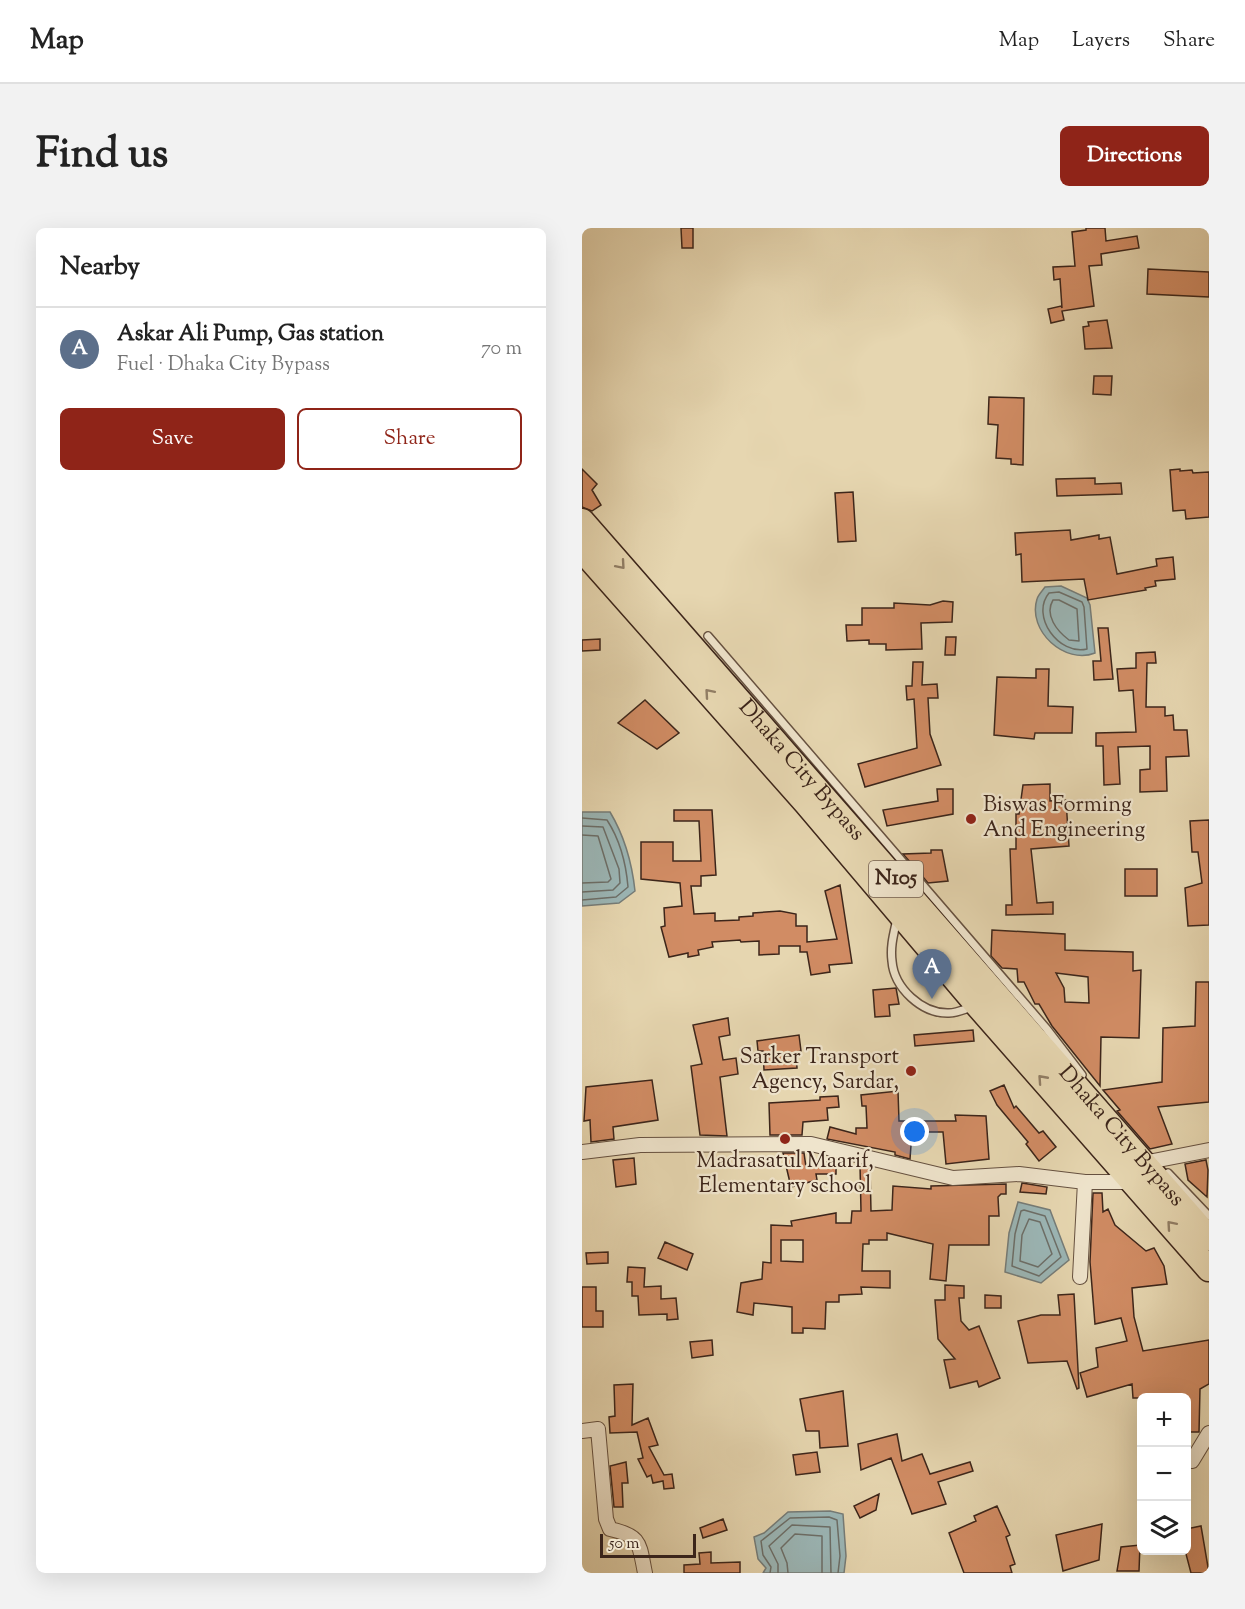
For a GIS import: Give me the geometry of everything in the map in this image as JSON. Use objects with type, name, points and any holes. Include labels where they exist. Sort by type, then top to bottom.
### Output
[{"type":"highway","name":"Dhaka City Bypass","points":[[582,521],[1209,1238]]},
{"type":"highway","points":[[582,550],[806,803],[978,1006],[1145,1164],[1209,1269]]},
{"type":"street","points":[[582,1152],[640,1145],[811,1144],[952,1178],[1019,1174],[1085,1182],[1145,1164],[1209,1150]]},
{"type":"street","points":[[1080,1277],[1085,1182]]},
{"type":"street","points":[[582,1431],[598,1429],[606,1520],[610,1530],[630,1534],[638,1541],[645,1573]]},
{"type":"street","points":[[1192,1461],[1209,1433]]},
{"type":"lane","points":[[708,636],[1046,1028],[1086,1080]]},
{"type":"lane","points":[[898,913],[891,945],[892,964],[900,982],[910,996],[923,1008],[950,1013],[978,1006]]},
{"type":"lane","points":[[1145,1164],[1209,1216]]},
{"type":"water","points":[[1061,586],[1087,598],[1090,605],[1095,653],[1083,655],[1061,650],[1043,633],[1035,611],[1038,597],[1045,587]]},
{"type":"water","points":[[582,812],[610,812],[620,831],[630,860],[635,891],[619,903],[582,906]]},
{"type":"water","points":[[1018,1202],[1050,1210],[1069,1260],[1041,1283],[1005,1272],[1009,1233]]},
{"type":"water","points":[[830,1511],[843,1514],[846,1556],[844,1573],[763,1573],[766,1568],[758,1559],[754,1537],[764,1533],[788,1512]]},
{"type":"building","points":[[681,228],[693,228],[693,248],[682,248]]},
{"type":"building","points":[[1086,228],[1105,228],[1106,241],[1137,236],[1139,248],[1101,254],[1102,265],[1089,266],[1094,306],[1062,311],[1064,320],[1051,323],[1048,309],[1061,306],[1062,308],[1060,279],[1054,280],[1053,267],[1075,266],[1072,232],[1086,230]]},
{"type":"building","points":[[1148,269],[1209,272],[1209,297],[1147,294]]},
{"type":"building","points":[[1107,320],[1112,348],[1085,349],[1083,327],[1089,326],[1088,322]]},
{"type":"building","points":[[1094,376],[1112,376],[1111,395],[1093,394]]},
{"type":"building","points":[[989,397],[1024,398],[1023,465],[1011,464],[1011,459],[996,458],[998,425],[988,424]]},
{"type":"building","points":[[582,469],[597,484],[592,490],[601,505],[592,511],[582,507]]},
{"type":"building","points":[[1180,469],[1180,471],[1192,470],[1193,473],[1209,472],[1209,517],[1186,519],[1185,510],[1173,511],[1170,470]]},
{"type":"building","points":[[1095,478],[1095,484],[1121,483],[1122,494],[1057,496],[1056,479]]},
{"type":"building","points":[[853,492],[856,541],[838,542],[835,493]]},
{"type":"building","points":[[1070,530],[1071,540],[1099,535],[1099,539],[1110,537],[1117,574],[1157,566],[1156,559],[1173,557],[1175,579],[1155,581],[1156,586],[1145,588],[1146,590],[1088,600],[1084,579],[1022,582],[1021,554],[1016,555],[1015,533]]},
{"type":"building","points":[[943,601],[953,602],[952,622],[921,623],[922,649],[886,650],[886,644],[869,644],[869,640],[847,641],[846,625],[862,625],[862,608],[894,608],[894,603],[930,605]]},
{"type":"building","points":[[1098,628],[1108,628],[1113,679],[1094,680],[1093,661],[1101,661]]},
{"type":"building","points":[[946,637],[956,637],[955,655],[945,655]]},
{"type":"building","points":[[600,639],[600,650],[582,651],[582,640]]},
{"type":"building","points":[[1155,652],[1156,663],[1147,663],[1146,707],[1165,707],[1165,716],[1173,715],[1174,730],[1187,730],[1189,756],[1166,757],[1167,791],[1140,792],[1140,770],[1150,769],[1150,746],[1118,747],[1120,784],[1104,785],[1103,746],[1096,746],[1096,733],[1136,732],[1133,690],[1119,691],[1117,669],[1136,668],[1136,653]]},
{"type":"building","points":[[913,662],[923,662],[922,685],[937,684],[938,698],[928,698],[930,734],[941,765],[865,787],[858,764],[917,748],[914,699],[907,700],[906,686],[912,686]]},
{"type":"building","points":[[1036,669],[1049,669],[1048,706],[1073,707],[1072,733],[1035,733],[1034,739],[994,735],[997,677],[1036,678]]},
{"type":"building","points":[[645,700],[679,733],[657,749],[618,723]]},
{"type":"building","points":[[1050,784],[1050,801],[1066,800],[1069,846],[1031,849],[1037,903],[1053,902],[1053,914],[1006,915],[1006,905],[1012,905],[1010,849],[1016,849],[1016,814],[1019,814],[1023,785]]},
{"type":"building","points":[[937,789],[953,789],[953,814],[887,826],[883,810],[938,801]]},
{"type":"building","points":[[674,810],[712,810],[716,875],[701,876],[701,886],[691,886],[694,914],[715,913],[715,921],[739,920],[739,917],[753,916],[753,913],[780,911],[796,914],[796,926],[807,926],[807,942],[837,939],[825,891],[840,885],[852,963],[829,965],[830,972],[811,975],[807,952],[800,952],[800,946],[779,946],[779,954],[759,955],[759,941],[741,942],[740,940],[712,942],[713,947],[698,950],[699,955],[688,957],[688,953],[669,957],[661,927],[665,926],[664,908],[682,906],[680,883],[641,879],[641,842],[673,842],[673,861],[701,861],[699,821],[674,821]]},
{"type":"building","points":[[1209,820],[1209,925],[1188,926],[1185,888],[1202,883],[1198,852],[1192,852],[1190,821]]},
{"type":"building","points":[[931,850],[942,850],[948,881],[928,883],[923,877],[922,863],[911,863],[903,854],[931,853]]},
{"type":"building","points":[[1125,869],[1157,869],[1157,896],[1125,896]]},
{"type":"building","points":[[992,930],[1065,934],[1065,950],[1133,952],[1133,971],[1141,970],[1139,1038],[1101,1037],[1100,1086],[1052,1026],[1039,1004],[1035,1004],[1024,982],[1018,982],[1017,969],[1002,968],[991,956]],"holes":[[[1056,973],[1088,977],[1089,1003],[1065,1002],[1064,988]]]},
{"type":"building","points":[[1196,982],[1209,982],[1209,1102],[1158,1107],[1172,1144],[1150,1149],[1117,1111],[1120,1110],[1103,1090],[1162,1082],[1163,1028],[1195,1026]]},
{"type":"building","points":[[896,988],[899,1004],[889,1005],[890,1016],[875,1017],[873,990]]},
{"type":"building","points":[[728,1018],[730,1035],[719,1037],[723,1060],[736,1058],[738,1074],[720,1077],[727,1136],[700,1135],[691,1066],[702,1064],[693,1025]]},
{"type":"building","points":[[973,1030],[974,1041],[915,1046],[914,1035]]},
{"type":"building","points":[[799,1035],[801,1051],[796,1052],[797,1068],[764,1070],[763,1051],[758,1051],[757,1041]]},
{"type":"building","points":[[652,1080],[658,1120],[613,1127],[614,1139],[591,1142],[590,1120],[584,1121],[586,1087]]},
{"type":"building","points":[[1004,1085],[1014,1108],[1016,1106],[1039,1133],[1043,1131],[1056,1147],[1039,1161],[1026,1144],[1028,1142],[997,1105],[990,1091]]},
{"type":"building","points":[[898,1091],[899,1121],[956,1121],[955,1115],[986,1116],[989,1159],[946,1164],[943,1132],[912,1132],[910,1159],[895,1155],[895,1152],[827,1139],[830,1127],[856,1134],[856,1128],[867,1128],[866,1106],[862,1106],[861,1095]]},
{"type":"building","points":[[838,1096],[839,1107],[827,1108],[828,1120],[803,1122],[802,1135],[770,1135],[769,1103],[820,1100],[820,1097]]},
{"type":"building","points":[[783,1153],[804,1153],[806,1167],[836,1160],[836,1174],[816,1174],[817,1180],[791,1187]]},
{"type":"building","points":[[634,1158],[636,1184],[616,1187],[613,1160]]},
{"type":"building","points":[[1206,1160],[1207,1197],[1188,1180],[1185,1164]]},
{"type":"building","points":[[860,1165],[870,1167],[871,1211],[892,1210],[893,1186],[931,1189],[931,1186],[1006,1184],[1006,1194],[998,1197],[999,1216],[989,1216],[989,1245],[949,1245],[946,1281],[930,1279],[933,1244],[887,1233],[887,1240],[869,1240],[869,1244],[863,1244],[862,1271],[890,1271],[890,1288],[861,1287],[862,1294],[839,1295],[839,1302],[826,1302],[825,1329],[803,1328],[803,1333],[792,1333],[792,1307],[754,1303],[753,1315],[737,1312],[741,1283],[762,1279],[763,1262],[771,1263],[771,1225],[792,1226],[791,1221],[836,1213],[836,1223],[851,1223],[852,1211],[861,1211]],"holes":[[[781,1240],[803,1240],[803,1262],[781,1261]]]},
{"type":"building","points":[[1022,1183],[1047,1187],[1046,1194],[1020,1192]]},
{"type":"building","points":[[1093,1193],[1102,1193],[1103,1212],[1108,1209],[1115,1225],[1146,1251],[1154,1248],[1164,1266],[1167,1284],[1132,1288],[1134,1317],[1143,1351],[1209,1340],[1209,1384],[1200,1389],[1199,1432],[1191,1432],[1191,1393],[1137,1393],[1137,1398],[1133,1398],[1132,1384],[1087,1397],[1080,1373],[1098,1367],[1096,1348],[1127,1341],[1121,1318],[1095,1324],[1090,1262]]},
{"type":"building","points":[[665,1242],[693,1254],[687,1270],[658,1258]]},
{"type":"building","points":[[608,1252],[608,1263],[587,1264],[586,1253]]},
{"type":"building","points":[[628,1267],[645,1268],[644,1287],[661,1286],[661,1299],[676,1298],[678,1319],[667,1320],[667,1314],[639,1315],[638,1296],[632,1296],[632,1282],[627,1282]]},
{"type":"building","points":[[945,1285],[964,1286],[964,1298],[959,1298],[961,1321],[969,1330],[979,1326],[1000,1378],[979,1387],[977,1381],[950,1388],[944,1360],[955,1359],[938,1339],[935,1300],[945,1300]]},
{"type":"building","points":[[582,1287],[596,1287],[596,1311],[603,1311],[603,1327],[582,1327]]},
{"type":"building","points":[[1074,1294],[1079,1388],[1077,1389],[1067,1361],[1028,1363],[1018,1321],[1041,1315],[1060,1315],[1058,1295]]},
{"type":"building","points":[[985,1295],[1001,1296],[1001,1308],[985,1308]]},
{"type":"building","points":[[712,1340],[713,1355],[692,1358],[690,1342]]},
{"type":"building","points":[[633,1384],[632,1425],[648,1418],[658,1445],[649,1447],[664,1475],[672,1474],[674,1488],[664,1489],[663,1481],[653,1483],[651,1475],[647,1477],[638,1459],[643,1458],[637,1432],[610,1433],[609,1417],[615,1416],[614,1385]]},
{"type":"building","points":[[843,1391],[848,1446],[820,1448],[819,1431],[806,1431],[800,1399]]},
{"type":"building","points":[[897,1434],[902,1461],[922,1454],[930,1474],[970,1462],[973,1471],[938,1482],[946,1504],[912,1514],[891,1458],[861,1470],[858,1444]]},
{"type":"building","points":[[817,1452],[820,1472],[796,1475],[793,1455]]},
{"type":"building","points":[[626,1462],[628,1483],[622,1483],[623,1507],[614,1507],[610,1466]]},
{"type":"building","points":[[879,1494],[876,1510],[860,1518],[854,1506]]},
{"type":"building","points":[[997,1506],[1010,1535],[1006,1537],[1015,1564],[1010,1566],[1012,1573],[964,1573],[949,1533],[976,1521],[974,1516]]},
{"type":"building","points":[[723,1519],[727,1530],[703,1538],[700,1528]]},
{"type":"building","points":[[1102,1524],[1099,1560],[1063,1571],[1056,1535]]},
{"type":"building","points":[[1201,1526],[1209,1573],[1191,1573],[1186,1555],[1191,1555],[1191,1528]]},
{"type":"building","points":[[1137,1545],[1137,1555],[1140,1555],[1139,1571],[1117,1571],[1121,1547]]},
{"type":"building","points":[[711,1552],[711,1563],[740,1562],[740,1573],[684,1573],[684,1565],[700,1564],[699,1553]]},
{"type":"place","name":"Biswas Forming And Engineering","points":[[971,819]]},
{"type":"place","name":"Askar Ali Pump, Gas station","points":[[932,999]]},
{"type":"place","name":"Sarker Transport Agency, Sardar,","points":[[911,1071]]},
{"type":"place","name":"Madrasatul Maarif, Elementary school","points":[[785,1139]]}]
